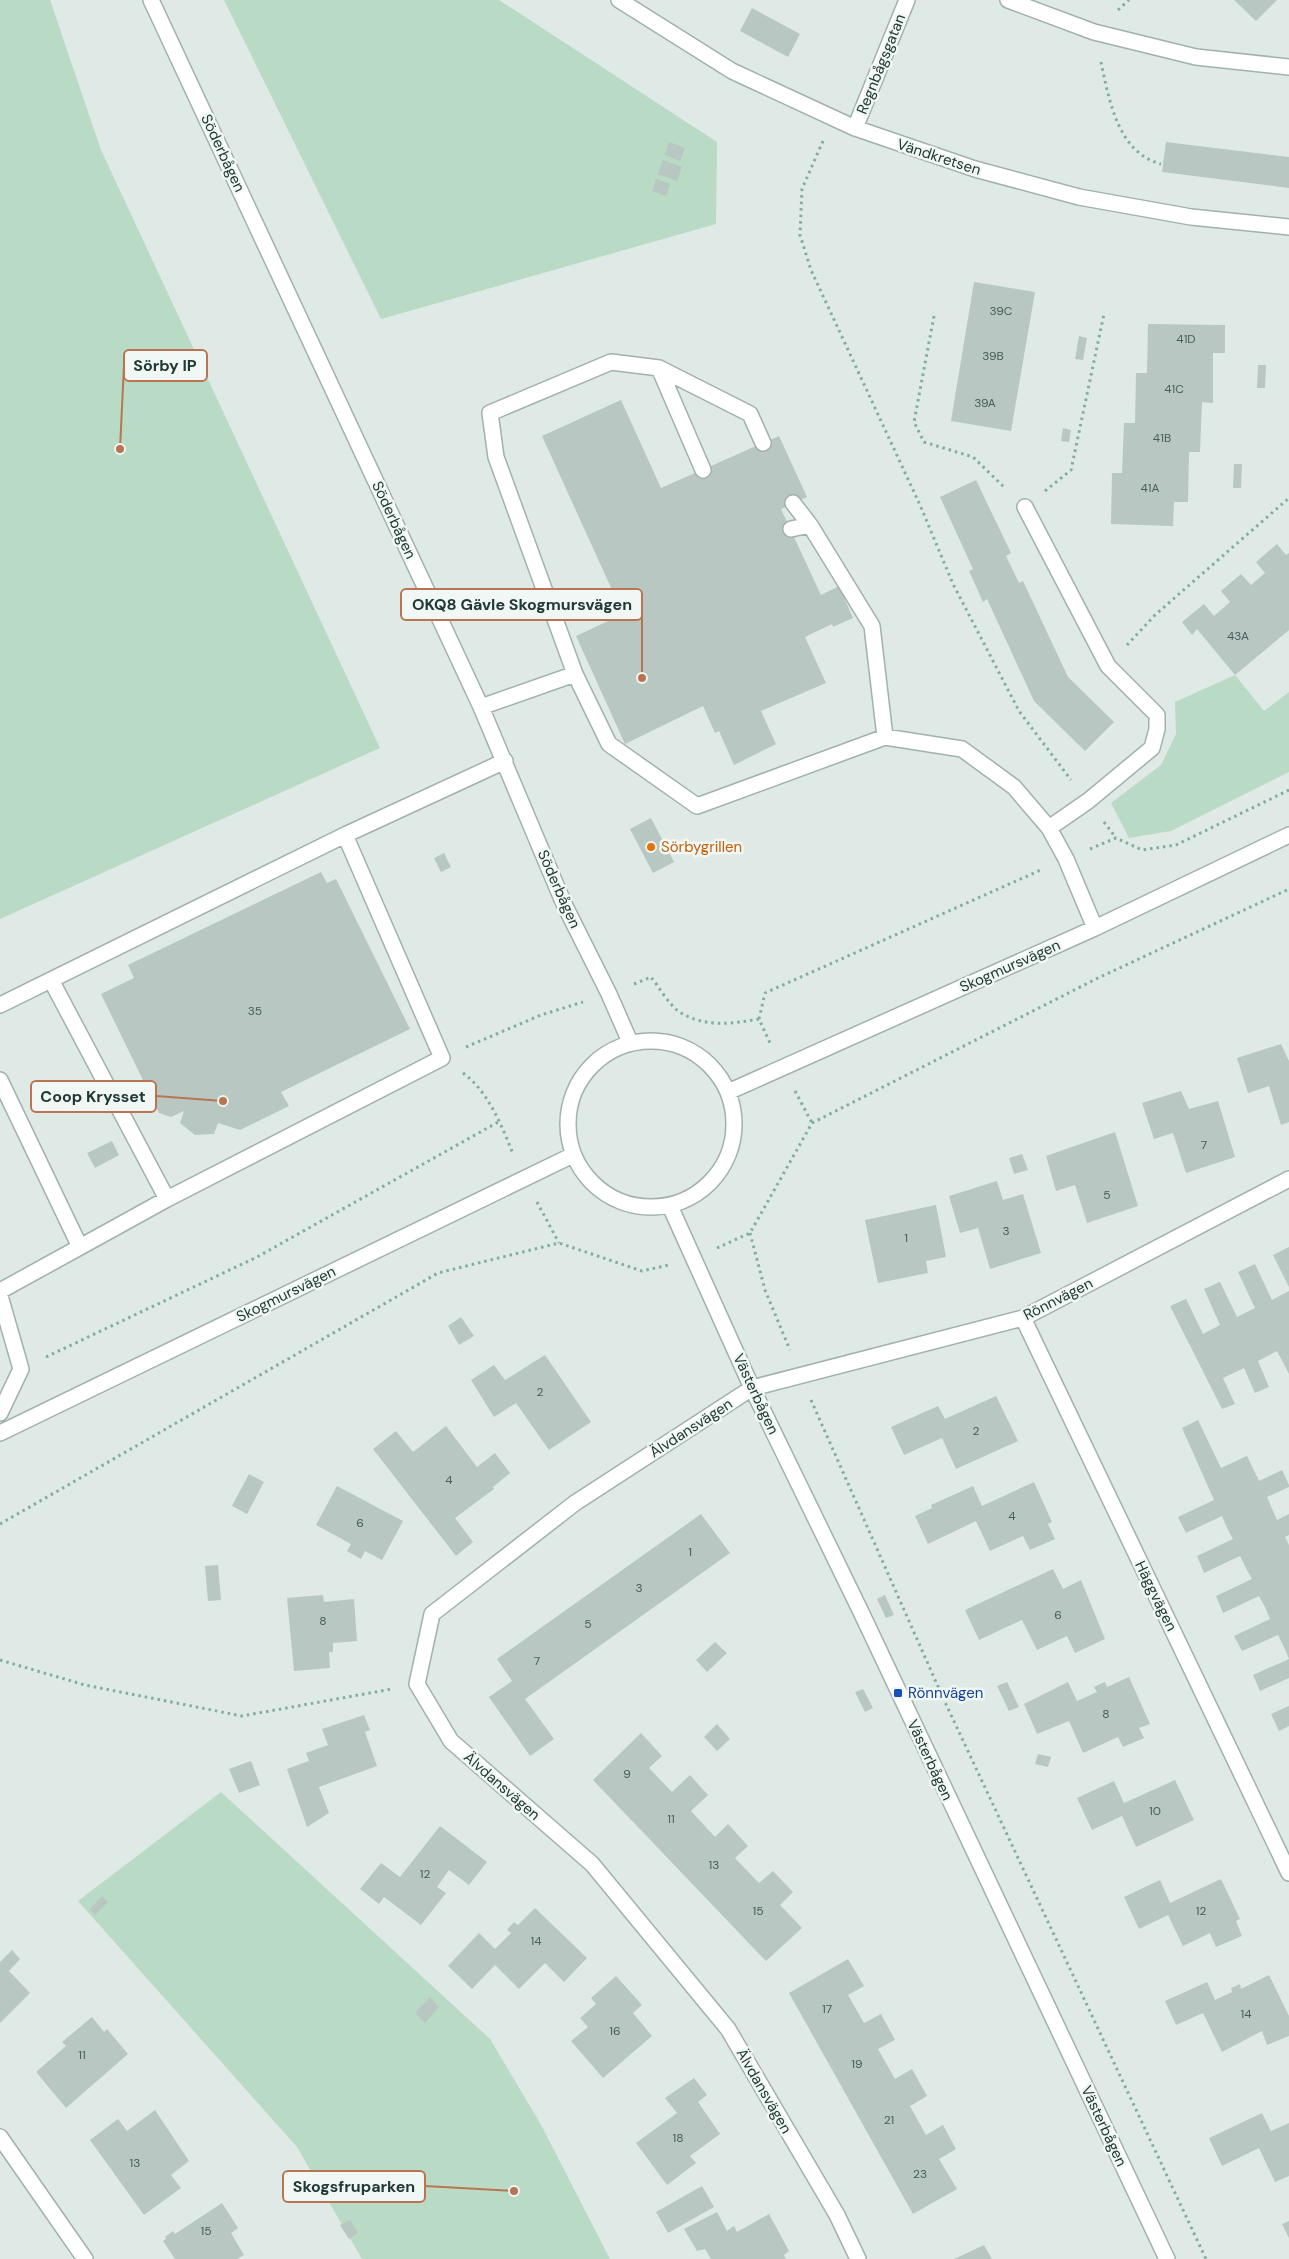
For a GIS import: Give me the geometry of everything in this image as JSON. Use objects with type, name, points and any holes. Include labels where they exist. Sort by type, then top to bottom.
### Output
[{"type":"street","name":"Söderbågen","points":[[151,0],[481,707],[564,904],[609,994],[630,1042]]},
{"type":"street","name":"Vändkretsen","points":[[619,0],[732,71],[854,128],[974,169],[1079,197],[1191,217],[1289,227]]},
{"type":"street","name":"Regnbågsgatan","points":[[854,128],[907,0]]},
{"type":"street","points":[[1008,0],[1094,32],[1196,56],[1289,67]]},
{"type":"street","points":[[763,443],[750,414],[659,368],[611,362],[490,413],[496,457],[575,674],[609,744],[697,806],[885,737],[962,749],[1014,786],[1048,828],[1066,859],[1094,928]]},
{"type":"street","points":[[659,368],[703,470]]},
{"type":"street","points":[[793,504],[810,525],[872,626],[885,737]]},
{"type":"street","points":[[1025,507],[1108,666],[1157,715],[1157,730],[1152,748],[1088,801],[1048,828]]},
{"type":"street","points":[[791,529],[810,525]]},
{"type":"street","points":[[481,707],[575,674]]},
{"type":"street","points":[[0,1006],[345,836],[505,761]]},
{"type":"street","name":"Skogmursvägen","points":[[728,1092],[1094,928],[1289,835]]},
{"type":"street","points":[[0,1291],[167,1199],[442,1058],[345,836]]},
{"type":"street","points":[[51,980],[167,1199]]},
{"type":"street","points":[[654,1040],[677,1044],[699,1055],[716,1071],[728,1092],[734,1120],[731,1149],[718,1175],[697,1194],[670,1206],[646,1208],[623,1203],[602,1192],[585,1176],[573,1155],[566,1128],[570,1099],[583,1073],[604,1054],[630,1042],[654,1040]]},
{"type":"street","points":[[0,1080],[80,1247]]},
{"type":"street","name":"Skogmursvägen","points":[[0,1433],[573,1155]]},
{"type":"street","name":"Rönnvägen","points":[[752,1388],[1023,1318],[1289,1179]]},
{"type":"street","name":"Västerbågen","points":[[670,1206],[752,1388],[862,1612],[1167,2259]]},
{"type":"street","points":[[0,1296],[21,1369],[0,1413]]},
{"type":"street","name":"Häggvägen","points":[[1023,1318],[1289,1873]]},
{"type":"street","name":"Älvdansvägen","points":[[752,1388],[575,1503],[432,1614],[417,1684],[450,1741],[592,1864],[728,2029],[837,2215],[858,2259]]},
{"type":"street","points":[[0,2137],[84,2259]]},
{"type":"path","points":[[1094,32],[1109,97],[1122,132],[1139,154],[1152,162],[1162,164]]},
{"type":"path","points":[[854,128],[823,141],[802,189],[800,235],[811,270],[920,505],[953,584],[1014,702],[1116,838],[1142,850],[1176,845],[1289,790]]},
{"type":"path","points":[[934,316],[914,422],[924,442],[973,457],[1025,507],[1071,470],[1104,314]]},
{"type":"path","points":[[1108,666],[1155,615],[1289,498]]},
{"type":"path","points":[[759,1020],[765,993],[1116,838]]},
{"type":"path","points":[[812,1123],[1096,979],[1289,889]]},
{"type":"path","points":[[21,1369],[257,1256],[500,1121],[473,1080],[442,1058]]},
{"type":"path","points":[[750,1233],[765,1290],[800,1376],[944,1700],[1206,2259]]},
{"type":"path","points":[[0,1524],[438,1274],[559,1243]]},
{"type":"path","points":[[0,1660],[85,1685],[242,1716],[417,1684]]},
{"type":"green space","points":[[0,0],[50,0],[101,150],[380,748],[0,919]]},
{"type":"green space","points":[[224,0],[499,0],[717,142],[716,224],[381,319]]},
{"type":"green space","points":[[1235,675],[1264,711],[1289,692],[1289,772],[1171,831],[1129,838],[1111,803],[1161,765],[1176,734],[1175,702]]},
{"type":"green space","points":[[221,1792],[490,2039],[540,2123],[610,2259],[362,2259],[297,2147],[78,1901]]},
{"type":"building","points":[[1234,0],[1277,0],[1256,21]]},
{"type":"building","points":[[752,8],[800,34],[788,57],[740,31]]},
{"type":"building","points":[[669,142],[685,148],[680,161],[665,155]]},
{"type":"building","points":[[1166,142],[1289,157],[1289,188],[1162,172]]},
{"type":"building","points":[[663,160],[682,167],[677,181],[658,174]]},
{"type":"building","points":[[656,179],[670,184],[666,196],[652,191]]},
{"type":"building","points":[[974,282],[1035,292],[1011,431],[951,421]]},
{"type":"building","points":[[1148,324],[1225,325],[1225,353],[1213,353],[1213,403],[1202,402],[1200,452],[1189,452],[1188,502],[1174,502],[1173,526],[1111,524],[1112,473],[1122,473],[1124,423],[1135,423],[1136,373],[1147,373]]},
{"type":"building","points":[[1079,336],[1087,338],[1083,360],[1075,359]]},
{"type":"building","points":[[1258,365],[1266,365],[1265,388],[1257,388]]},
{"type":"building","points":[[621,400],[661,488],[779,436],[807,497],[781,509],[821,595],[839,586],[853,618],[833,627],[832,624],[805,637],[826,683],[761,711],[776,744],[734,765],[719,731],[715,733],[703,706],[625,744],[576,636],[623,614],[542,436]]},
{"type":"building","points":[[1063,428],[1071,430],[1069,442],[1061,441]]},
{"type":"building","points":[[1234,464],[1242,464],[1241,488],[1233,488]]},
{"type":"building","points":[[976,480],[1011,553],[1006,556],[1019,583],[1023,581],[1068,677],[1114,722],[1085,751],[1034,701],[987,599],[983,602],[969,571],[973,569],[940,497]]},
{"type":"building","points":[[1277,544],[1286,555],[1289,553],[1289,630],[1235,675],[1197,629],[1192,635],[1182,622],[1204,604],[1214,616],[1230,602],[1221,591],[1241,574],[1251,585],[1265,573],[1256,562]]},
{"type":"building","points":[[651,818],[674,862],[653,873],[630,829]]},
{"type":"building","points":[[444,853],[451,867],[441,872],[434,858]]},
{"type":"building","points":[[321,872],[327,883],[336,879],[410,1029],[281,1092],[289,1106],[240,1130],[218,1123],[214,1134],[195,1135],[180,1123],[184,1111],[171,1117],[159,1113],[101,994],[134,978],[128,965]]},
{"type":"building","points":[[1281,1044],[1289,1061],[1289,1122],[1281,1125],[1269,1086],[1248,1093],[1237,1058]]},
{"type":"building","points":[[1181,1091],[1189,1109],[1218,1101],[1235,1157],[1186,1173],[1173,1133],[1154,1139],[1142,1103]]},
{"type":"building","points":[[1115,1132],[1138,1206],[1087,1223],[1075,1185],[1056,1191],[1046,1156]]},
{"type":"building","points":[[112,1141],[119,1155],[95,1168],[87,1153]]},
{"type":"building","points":[[1022,1154],[1028,1170],[1014,1174],[1009,1158]]},
{"type":"building","points":[[997,1181],[1003,1200],[1023,1194],[1041,1253],[990,1269],[978,1228],[960,1233],[949,1196]]},
{"type":"building","points":[[936,1205],[946,1257],[926,1261],[928,1273],[878,1283],[865,1220]]},
{"type":"building","points":[[1289,1247],[1289,1287],[1273,1255]]},
{"type":"building","points":[[1255,1264],[1272,1300],[1289,1291],[1289,1374],[1277,1351],[1258,1361],[1269,1387],[1255,1393],[1244,1368],[1223,1378],[1235,1404],[1222,1409],[1170,1306],[1186,1299],[1203,1334],[1220,1325],[1204,1289],[1220,1282],[1237,1317],[1255,1308],[1238,1272]]},
{"type":"building","points":[[461,1317],[474,1336],[459,1345],[448,1326]]},
{"type":"building","points":[[545,1355],[591,1422],[549,1450],[516,1403],[494,1417],[471,1380],[494,1365],[505,1380]]},
{"type":"building","points":[[996,1396],[1018,1441],[956,1469],[942,1438],[904,1455],[891,1427],[938,1406],[945,1419]]},
{"type":"building","points":[[1198,1420],[1221,1468],[1247,1456],[1259,1481],[1282,1470],[1289,1485],[1289,1487],[1267,1497],[1277,1520],[1289,1514],[1289,1535],[1285,1537],[1289,1545],[1289,1659],[1278,1635],[1242,1651],[1234,1636],[1270,1619],[1259,1596],[1223,1613],[1216,1596],[1252,1579],[1240,1556],[1204,1573],[1197,1556],[1233,1539],[1222,1516],[1186,1533],[1178,1517],[1214,1500],[1182,1428]]},
{"type":"building","points":[[446,1426],[477,1467],[495,1453],[510,1473],[493,1487],[494,1489],[455,1518],[473,1542],[456,1556],[373,1449],[396,1431],[413,1452]]},
{"type":"building","points":[[249,1474],[264,1482],[247,1514],[232,1506]]},
{"type":"building","points":[[1034,1482],[1052,1522],[1048,1524],[1055,1539],[1030,1550],[1023,1536],[990,1551],[976,1521],[928,1544],[915,1516],[932,1508],[931,1505],[973,1486],[982,1506]]},
{"type":"building","points":[[337,1486],[403,1521],[382,1560],[365,1551],[361,1559],[347,1551],[351,1544],[316,1525]]},
{"type":"building","points":[[701,1514],[730,1553],[525,1699],[554,1739],[530,1756],[489,1697],[512,1681],[497,1659]]},
{"type":"building","points":[[218,1565],[221,1600],[208,1601],[205,1566]]},
{"type":"building","points":[[1053,1569],[1063,1589],[1081,1580],[1105,1639],[1075,1653],[1067,1636],[1037,1650],[1022,1620],[979,1640],[965,1610]]},
{"type":"building","points":[[323,1595],[324,1602],[354,1599],[357,1641],[333,1643],[333,1652],[329,1652],[330,1668],[294,1671],[287,1598]]},
{"type":"building","points":[[885,1595],[894,1615],[886,1618],[877,1599]]},
{"type":"building","points":[[715,1642],[727,1653],[707,1672],[696,1660]]},
{"type":"building","points":[[1289,1659],[1289,1678],[1260,1691],[1253,1675]]},
{"type":"building","points":[[1129,1677],[1150,1724],[1139,1728],[1144,1738],[1123,1747],[1118,1737],[1083,1753],[1069,1721],[1037,1734],[1024,1704],[1068,1682],[1077,1701],[1097,1692],[1094,1687],[1105,1682],[1107,1687]]},
{"type":"building","points":[[1007,1682],[1019,1707],[1009,1711],[997,1686]]},
{"type":"building","points":[[863,1689],[873,1708],[865,1712],[855,1692]]},
{"type":"building","points":[[1289,1706],[1289,1726],[1279,1731],[1271,1714]]},
{"type":"building","points":[[364,1715],[370,1730],[365,1732],[377,1766],[319,1787],[329,1813],[307,1827],[287,1769],[309,1761],[306,1753],[328,1745],[322,1729]]},
{"type":"building","points":[[717,1724],[730,1739],[717,1751],[704,1737]]},
{"type":"building","points":[[641,1733],[662,1756],[649,1768],[672,1792],[690,1775],[708,1795],[691,1811],[715,1837],[728,1824],[748,1846],[735,1858],[759,1883],[773,1871],[793,1892],[780,1905],[802,1928],[766,1961],[593,1780]]},
{"type":"building","points":[[1038,1754],[1051,1757],[1048,1767],[1035,1764]]},
{"type":"building","points":[[251,1761],[260,1785],[239,1793],[229,1769]]},
{"type":"building","points":[[1175,1780],[1194,1820],[1136,1847],[1122,1816],[1092,1830],[1077,1798],[1114,1781],[1124,1803]]},
{"type":"building","points":[[440,1826],[487,1862],[469,1885],[449,1870],[437,1887],[446,1893],[421,1925],[384,1897],[379,1904],[360,1889],[381,1863],[400,1877]]},
{"type":"building","points":[[1221,1879],[1240,1919],[1236,1921],[1242,1936],[1216,1947],[1210,1933],[1183,1946],[1168,1915],[1139,1929],[1124,1897],[1160,1880],[1170,1903]]},
{"type":"building","points":[[102,1896],[108,1902],[95,1915],[90,1909]]},
{"type":"building","points":[[535,1908],[587,1958],[564,1982],[545,1963],[519,1989],[495,1965],[472,1989],[448,1966],[479,1933],[495,1949],[511,1933],[507,1930],[514,1922],[518,1925]]},
{"type":"building","points":[[12,1950],[20,1959],[9,1971],[30,1993],[0,2023],[0,1962]]},
{"type":"building","points":[[848,1959],[864,1986],[848,1995],[864,2023],[881,2014],[895,2040],[878,2049],[895,2079],[912,2069],[927,2096],[910,2106],[926,2135],[943,2125],[956,2149],[939,2159],[957,2189],[913,2214],[789,1993]]},
{"type":"building","points":[[1269,1975],[1289,2016],[1289,2036],[1267,2045],[1262,2031],[1222,2052],[1203,2013],[1176,2025],[1165,2001],[1207,1982],[1215,2000],[1232,1992],[1231,1988],[1240,1984],[1241,1989]]},
{"type":"building","points":[[616,1976],[642,2005],[633,2013],[652,2036],[603,2078],[571,2041],[588,2027],[580,2018],[596,2004],[591,1998]]},
{"type":"building","points":[[430,1997],[439,2007],[425,2023],[415,2013]]},
{"type":"building","points":[[92,2017],[104,2032],[107,2029],[128,2054],[66,2108],[36,2072],[66,2046],[62,2042]]},
{"type":"building","points":[[694,2078],[707,2095],[698,2102],[720,2134],[690,2156],[696,2163],[667,2185],[636,2143],[677,2113],[665,2098]]},
{"type":"building","points":[[155,2110],[189,2161],[171,2175],[181,2188],[144,2215],[90,2140],[118,2119],[127,2131]]},
{"type":"building","points":[[1262,2113],[1271,2131],[1289,2123],[1289,2176],[1275,2182],[1259,2148],[1222,2166],[1209,2138]]},
{"type":"building","points":[[702,2186],[714,2207],[668,2233],[656,2212]]},
{"type":"building","points":[[222,2203],[238,2228],[231,2233],[244,2255],[237,2259],[175,2259],[163,2241],[166,2239],[165,2237],[173,2231],[175,2234]]},
{"type":"building","points":[[717,2212],[727,2231],[734,2226],[737,2232],[769,2214],[789,2251],[784,2255],[786,2259],[711,2259],[705,2249],[697,2251],[684,2229]]},
{"type":"building","points":[[350,2220],[358,2233],[349,2239],[340,2225]]},
{"type":"building","points":[[1289,2221],[1289,2238],[1282,2224]]},
{"type":"building","points":[[984,2245],[992,2259],[954,2259]]},
{"type":"tunnel","points":[[763,443],[793,503]]},
{"type":"tunnel","points":[[703,470],[714,493],[735,520],[769,535],[791,529]]},
{"type":"place","name":"Sörby IP","points":[[120,449]]},
{"type":"place","name":"OKQ8 Gävle Skogmursvägen","points":[[642,678]]},
{"type":"place","name":"Sörbygrillen","points":[[651,847]]},
{"type":"place","name":"Coop Krysset","points":[[223,1101]]},
{"type":"place","name":"Rönnvägen","points":[[898,1693]]},
{"type":"place","name":"Skogsfruparken","points":[[514,2191]]}]
